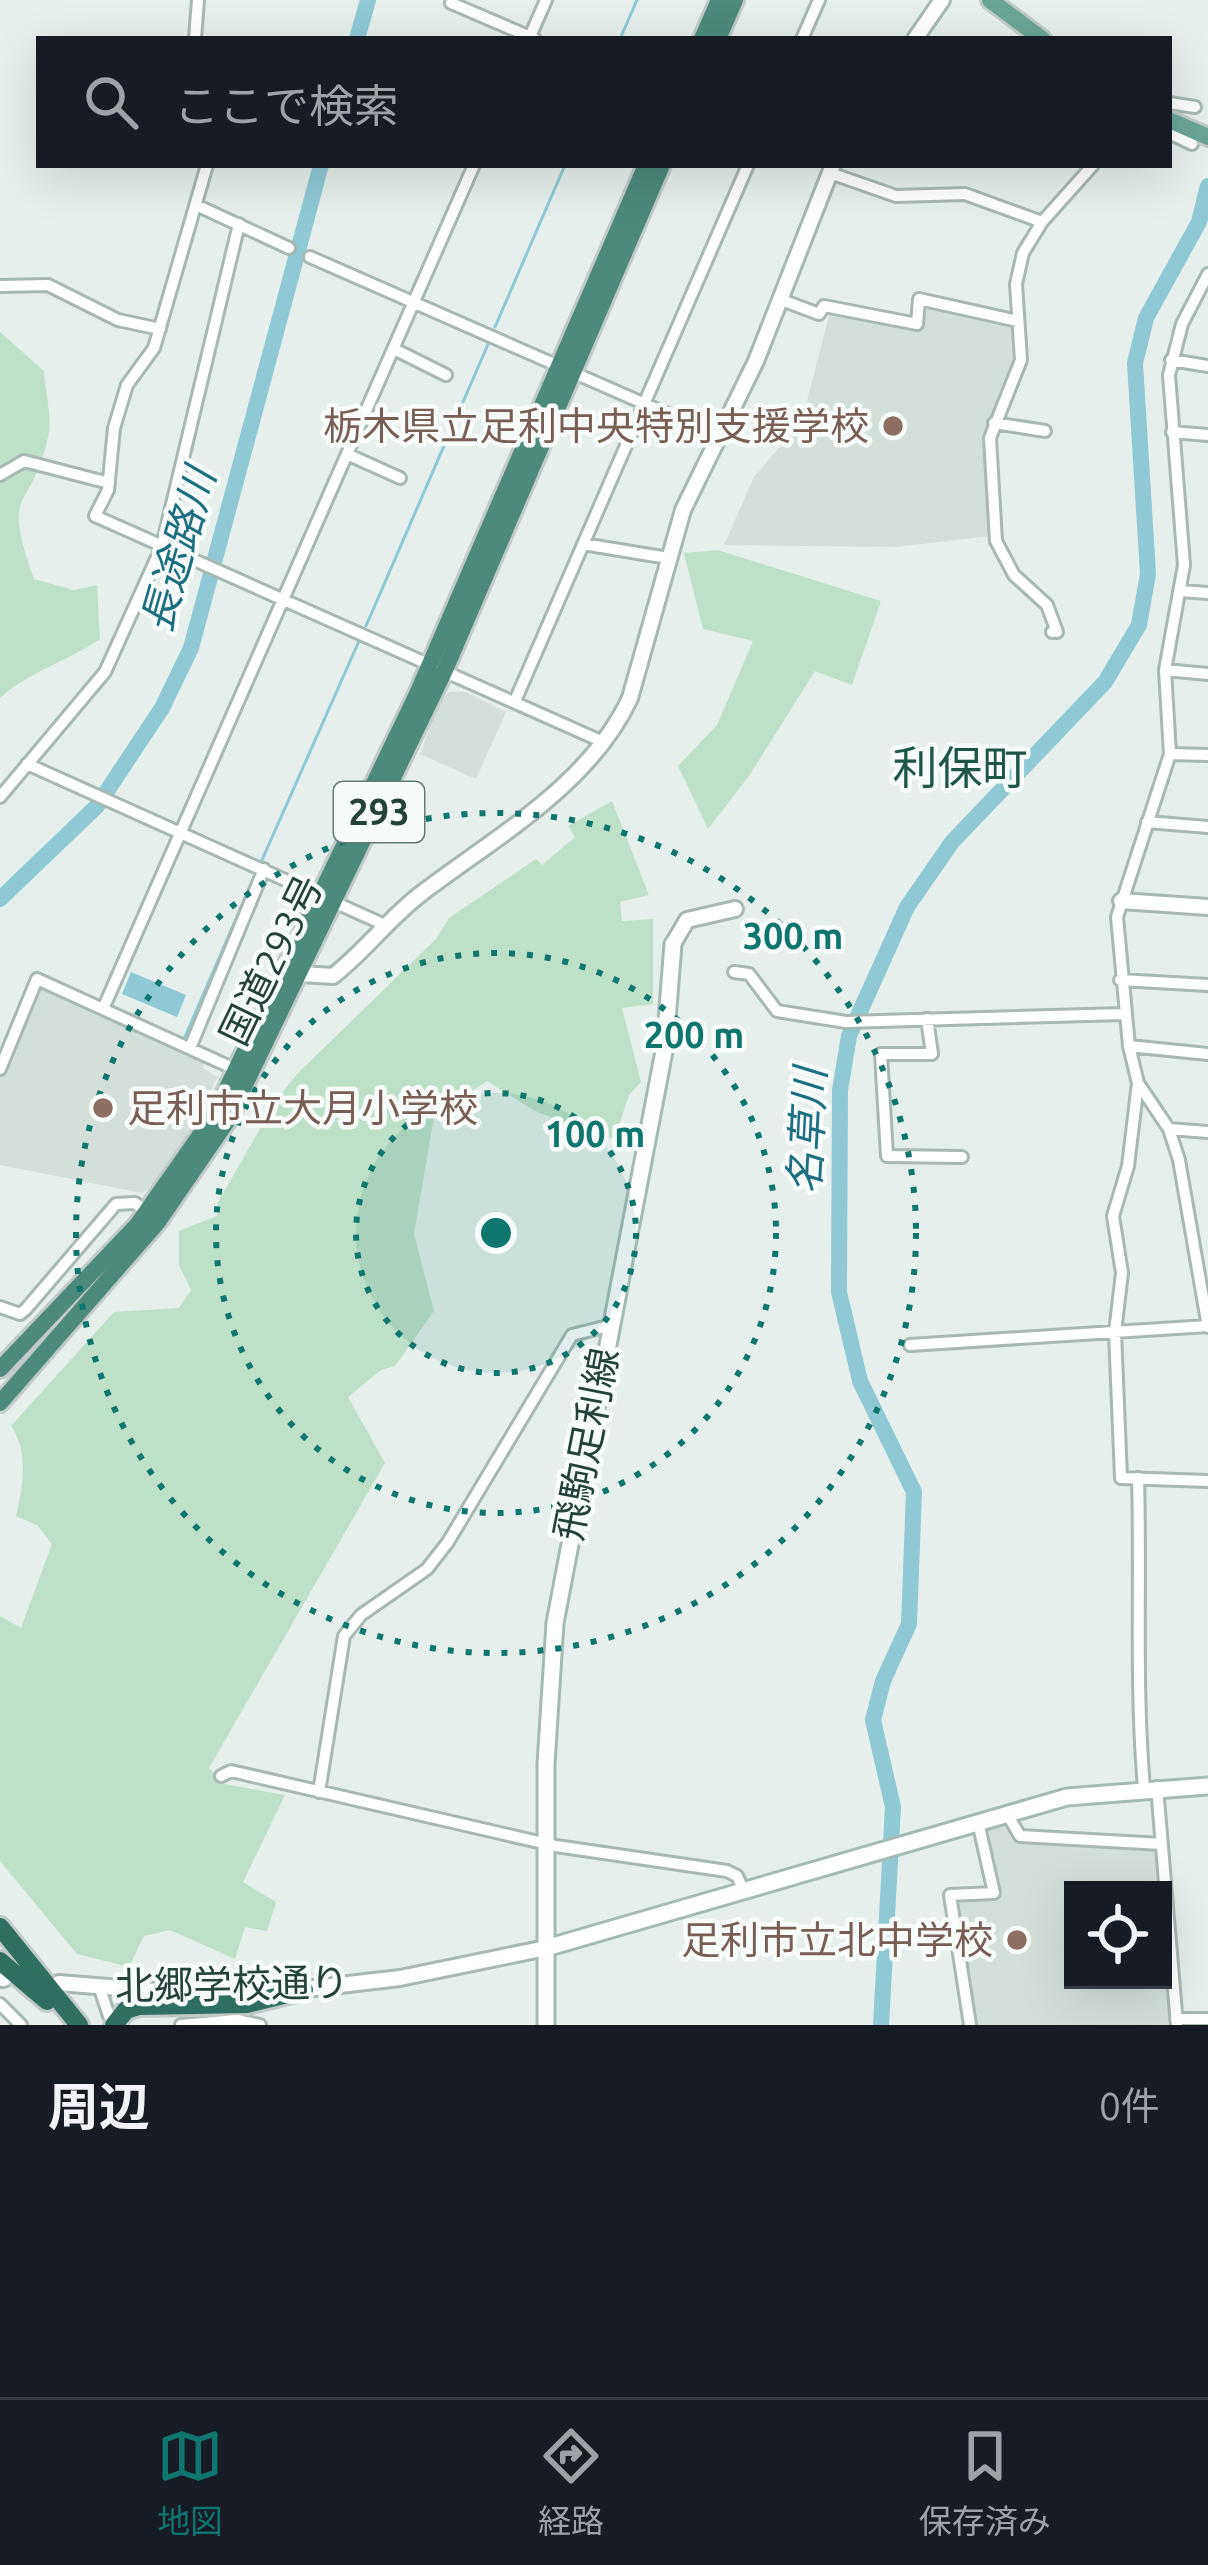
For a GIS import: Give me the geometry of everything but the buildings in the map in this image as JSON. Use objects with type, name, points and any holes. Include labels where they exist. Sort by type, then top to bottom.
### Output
[{"type":"highway","points":[[703,36],[718,0]]},
{"type":"highway","points":[[719,36],[735,0]]},
{"type":"highway","name":"国道293号","points":[[0,1403],[228,1120],[301,974],[330,899],[437,667],[566,367],[645,168]]},
{"type":"highway","name":"国道293号","points":[[566,367],[661,168]]},
{"type":"highway","name":"国道293号","points":[[0,1369],[153,1217],[198,1144],[330,899]]},
{"type":"highway","points":[[0,1928],[79,2025]]},
{"type":"highway","points":[[0,1940],[68,2025]]},
{"type":"highway","points":[[1,1973],[46,2001]]},
{"type":"highway","points":[[111,2020],[140,2006],[247,2004],[304,1990]]},
{"type":"main road","points":[[990,0],[1038,36]]},
{"type":"main road","points":[[1172,122],[1200,141]]},
{"type":"main road","name":"飛駒足利線","points":[[546,2025],[546,1844],[555,1622],[665,1046],[674,944]]},
{"type":"main road","points":[[546,1948],[1084,1793],[1208,1786]]},
{"type":"street","points":[[195,36],[198,0]]},
{"type":"street","points":[[532,36],[546,0]]},
{"type":"street","points":[[803,36],[819,0]]},
{"type":"street","points":[[917,36],[942,0]]},
{"type":"street","points":[[451,3],[526,36]]},
{"type":"street","points":[[1172,103],[1195,107]]},
{"type":"street","points":[[206,168],[154,349],[127,385],[114,428],[109,483],[94,516],[601,741]]},
{"type":"street","points":[[104,1009],[473,168]]},
{"type":"street","points":[[515,700],[747,168]]},
{"type":"street","points":[[301,974],[333,976],[386,925],[532,814],[601,741],[630,698],[682,510],[756,361],[831,168]]},
{"type":"street","points":[[833,168],[896,196],[965,194],[1042,222]]},
{"type":"street","points":[[1052,632],[1057,632],[1047,605],[1014,575],[996,542],[990,438],[1021,360],[1016,284],[1023,253],[1042,222],[1090,168]]},
{"type":"street","points":[[196,205],[289,248]]},
{"type":"street","points":[[0,796],[105,672],[162,546],[239,224]]},
{"type":"street","points":[[310,257],[718,436]]},
{"type":"street","points":[[910,1345],[1208,1326],[1190,1199],[1169,1129],[1138,1083],[1120,980],[1121,901],[1170,754],[1166,670],[1184,565],[1172,431],[1172,360],[1182,324],[1208,274]]},
{"type":"street","points":[[0,286],[48,285],[118,320],[160,329]]},
{"type":"street","points":[[779,299],[819,314],[824,306],[917,324],[919,299],[1018,321]]},
{"type":"street","points":[[394,349],[446,375]]},
{"type":"street","points":[[1172,360],[1208,366]]},
{"type":"street","points":[[994,423],[1045,431]]},
{"type":"street","points":[[1172,431],[1208,435]]},
{"type":"street","points":[[349,455],[400,478]]},
{"type":"street","points":[[0,476],[24,461],[109,483]]},
{"type":"street","points":[[583,544],[668,559]]},
{"type":"street","points":[[1180,591],[1208,593]]},
{"type":"street","points":[[1166,670],[1208,674]]},
{"type":"street","points":[[1170,754],[1208,755]]},
{"type":"street","points":[[27,764],[386,925]]},
{"type":"street","points":[[1148,822],[1208,827]]},
{"type":"street","points":[[190,1048],[264,869]]},
{"type":"street","points":[[1121,901],[1208,908]]},
{"type":"street","points":[[674,944],[687,920],[735,909]]},
{"type":"street","points":[[734,972],[749,974],[777,1012],[846,1022],[1123,1014]]},
{"type":"street","points":[[0,1069],[37,979],[237,1070]]},
{"type":"street","points":[[1120,980],[1208,985]]},
{"type":"street","points":[[927,1018],[932,1054],[881,1054],[887,1156],[962,1157]]},
{"type":"street","points":[[1129,1046],[1208,1054]]},
{"type":"street","points":[[1138,1083],[1128,1166],[1113,1216],[1122,1273],[1115,1332],[1120,1478],[1208,1481]]},
{"type":"street","points":[[1169,1129],[1208,1132]]},
{"type":"street","points":[[1190,1199],[1208,1202]]},
{"type":"street","points":[[0,1307],[20,1314],[26,1310],[116,1204],[135,1203],[153,1217]]},
{"type":"street","points":[[319,1792],[338,1660],[350,1627],[427,1569],[448,1542],[572,1335],[608,1326]]},
{"type":"street","points":[[1138,1478],[1142,1627],[1136,1697],[1162,1844],[1176,2022],[1208,2018]]},
{"type":"street","points":[[221,1776],[231,1771],[546,1844],[727,1871],[737,1876],[744,1891]]},
{"type":"street","points":[[1007,1814],[1020,1836],[1162,1844]]},
{"type":"street","points":[[970,2025],[950,1895],[994,1893],[978,1822]]},
{"type":"street","name":"北郷学校通り","points":[[58,1983],[304,1990],[546,1948]]},
{"type":"street","points":[[99,1986],[111,2020]]},
{"type":"street","points":[[0,2004],[21,2025]]},
{"type":"street","points":[[181,2025],[237,2020],[260,2025]]},
{"type":"shaded area","name":"栃木県立足利中央特別支援学校","points":[[925,306],[1013,325],[1016,357],[986,431],[991,536],[895,547],[724,545],[754,477],[802,421],[830,311],[922,331]]},
{"type":"shaded area","points":[[449,692],[466,692],[506,712],[476,779],[420,754],[439,702]]},
{"type":"shaded area","name":"足利市立大月小学校","points":[[40,985],[205,1061],[202,1067],[217,1077],[193,1131],[155,1184],[142,1193],[0,1165],[0,1078]]},
{"type":"shaded area","name":"足利市立北中学校","points":[[1006,1823],[1019,1839],[1162,1852],[1164,1881],[1064,1881],[1064,1989],[1170,1989],[1172,2025],[976,2025],[955,1900],[1000,1897],[985,1829]]},
{"type":"green space","points":[[0,332],[44,371],[50,421],[41,462],[19,513],[24,549],[34,579],[74,590],[97,585],[100,639],[0,698]]},
{"type":"green space","points":[[718,550],[881,601],[852,685],[815,671],[749,776],[708,829],[678,766],[717,725],[753,641],[703,629],[684,553]]},
{"type":"green space","points":[[612,801],[649,895],[620,902],[622,921],[653,919],[653,1004],[622,1008],[641,1082],[629,1095],[615,1137],[607,1139],[535,1111],[487,1081],[434,1117],[414,1234],[434,1311],[395,1366],[381,1370],[348,1397],[385,1463],[209,1768],[224,1784],[285,1795],[243,1882],[276,1902],[267,1931],[245,1927],[235,1959],[170,1930],[144,1936],[129,1967],[77,1954],[0,1861],[0,1616],[21,1628],[52,1544],[37,1525],[16,1516],[22,1458],[11,1426],[114,1312],[179,1308],[191,1290],[179,1265],[179,1231],[217,1216],[218,1202],[277,1099],[297,1074],[436,939],[449,918],[536,859],[542,865],[575,837],[568,826]]},
{"type":"water","points":[[131,972],[186,995],[177,1017],[122,994]]},
{"type":"waterway","name":"長途路川","points":[[358,36],[368,0]]},
{"type":"waterway","points":[[621,36],[637,0]]},
{"type":"waterway","name":"長途路川","points":[[0,899],[97,806],[162,708],[191,648],[320,168]]},
{"type":"waterway","points":[[495,327],[564,168]]},
{"type":"waterway","name":"名草川","points":[[881,2025],[893,1807],[873,1720],[883,1681],[909,1624],[914,1492],[860,1381],[839,1292],[840,1090],[849,1036],[907,907],[952,842],[1105,682],[1139,625],[1148,574],[1135,363],[1146,318],[1199,222],[1208,186]]},
{"type":"waterway","points":[[366,626],[489,342]]},
{"type":"waterway","points":[[262,860],[359,641]]},
{"type":"waterway","points":[[184,1039],[255,875]]},
{"type":"place","name":"栃木県立足利中央特別支援学校","points":[[893,426]]},
{"type":"place","name":"足利市立大月小学校","points":[[103,1108]]},
{"type":"place","name":"足利市立北中学校","points":[[1017,1940]]},
{"type":"district","name":"利保町","points":[[960,768]]}]
